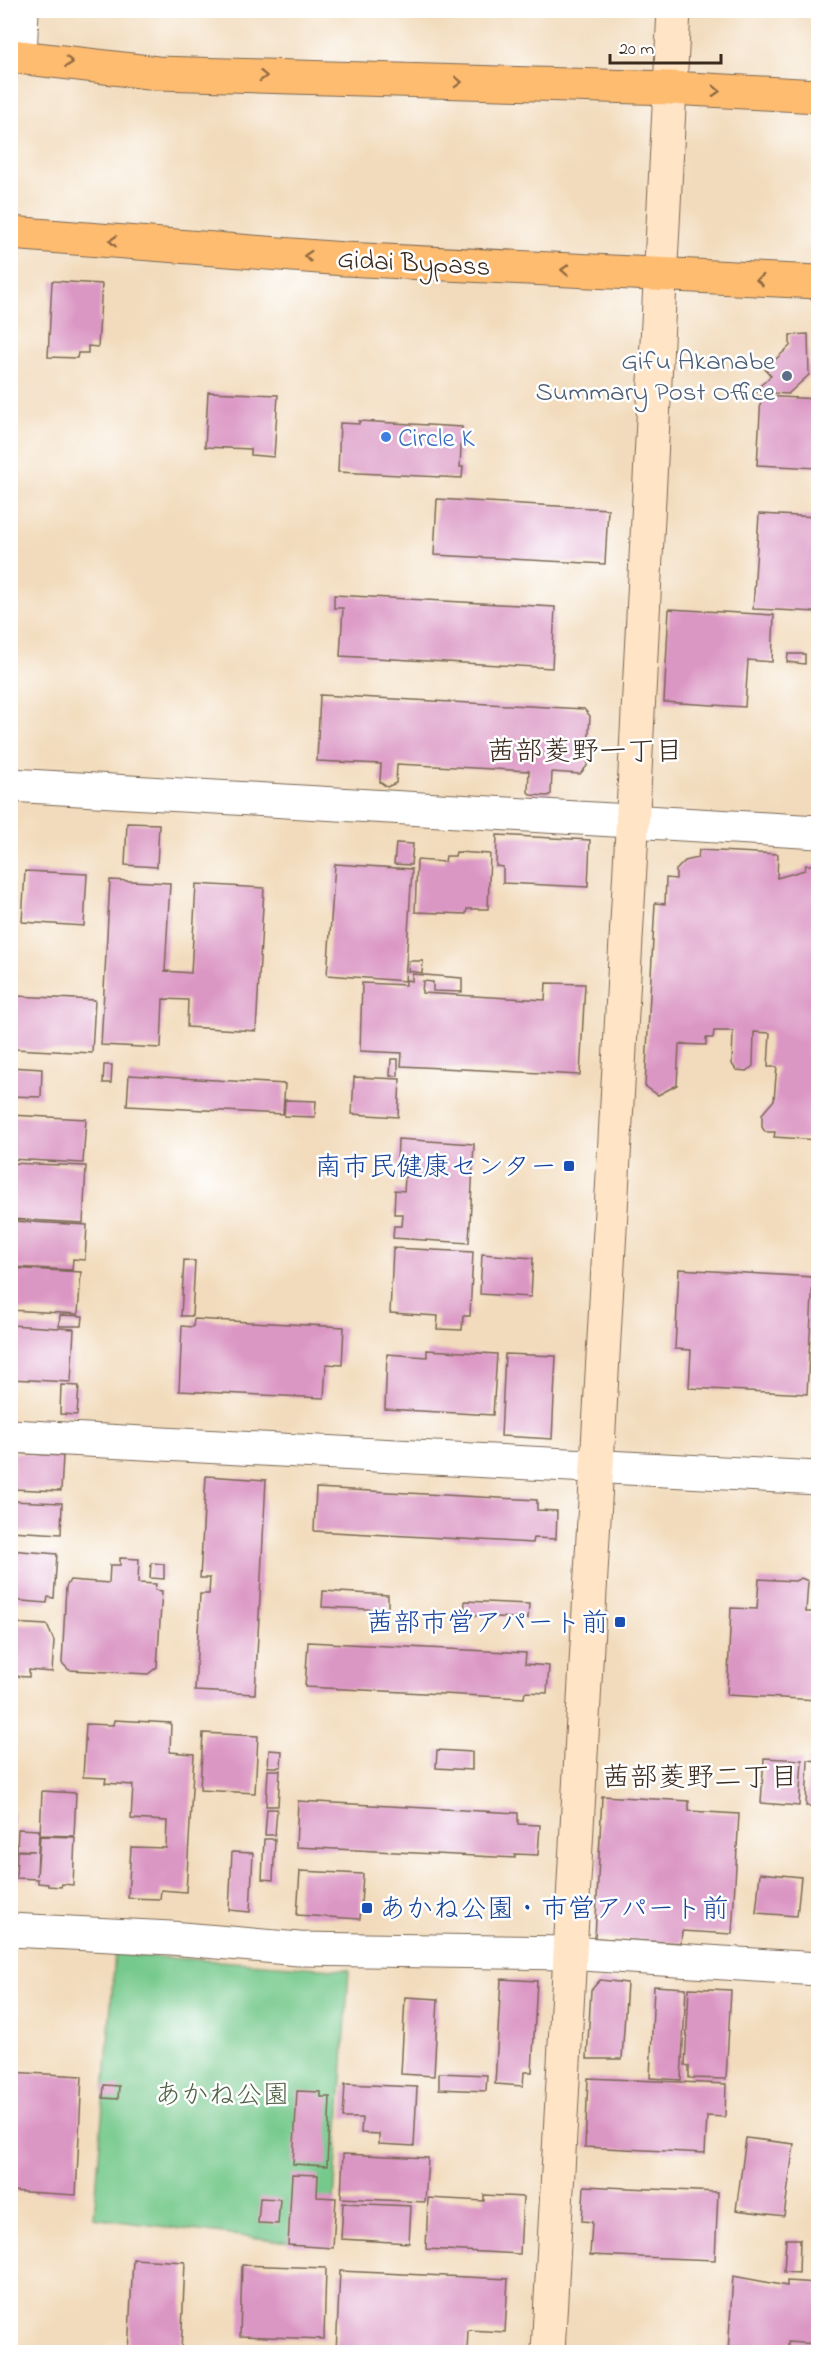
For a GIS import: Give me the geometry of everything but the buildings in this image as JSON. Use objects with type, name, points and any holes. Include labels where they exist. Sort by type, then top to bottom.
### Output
[{"type":"highway","points":[[15,56],[157,73],[671,88],[819,96]]},
{"type":"highway","name":"Gidai Bypass","points":[[10,233],[344,259],[819,282]]},
{"type":"street","points":[[15,56],[22,10]]},
{"type":"street","points":[[548,2352],[567,1953],[632,822],[674,10]]},
{"type":"street","points":[[10,785],[819,832]]},
{"type":"street","points":[[10,1436],[819,1478]]},
{"type":"street","points":[[10,1930],[171,1938],[300,1949],[567,1953],[819,1969]]},
{"type":"green space","name":"あかね公園","points":[[115,1954],[349,1970],[331,2247],[94,2218]]},
{"type":"place","name":"Gifu Akanabe Summary Post Office","points":[[787,376]]},
{"type":"place","name":"Circle K","points":[[386,437]]},
{"type":"place","name":"南市民健康センター","points":[[569,1166]]},
{"type":"place","name":"茜部市営アパート前","points":[[620,1622]]},
{"type":"place","name":"あかね公園・市営アパート前","points":[[367,1908]]},
{"type":"district","name":"茜部菱野一丁目","points":[[585,750]]},
{"type":"district","name":"茜部菱野二丁目","points":[[700,1776]]}]
